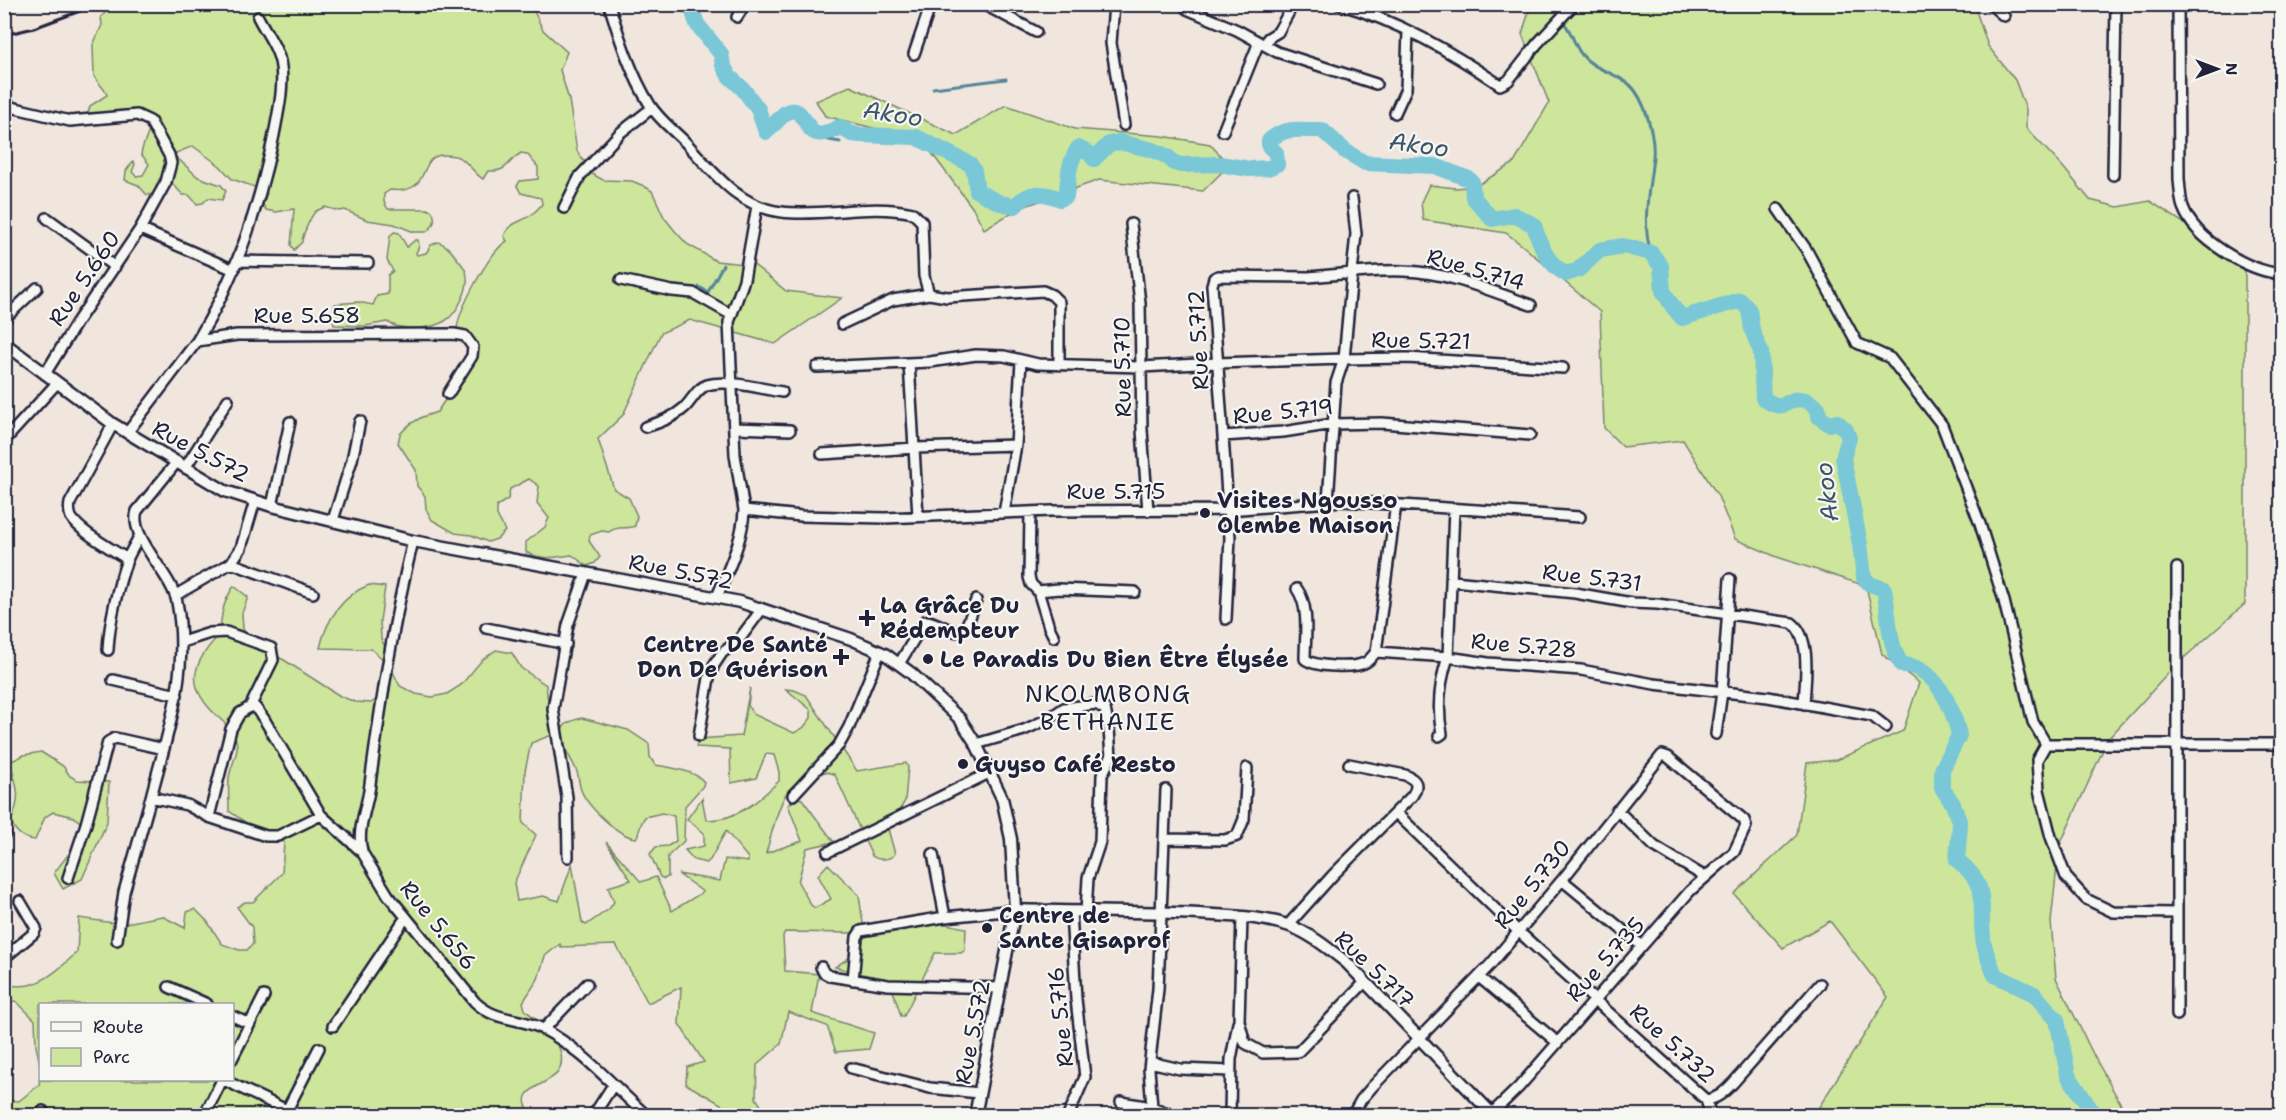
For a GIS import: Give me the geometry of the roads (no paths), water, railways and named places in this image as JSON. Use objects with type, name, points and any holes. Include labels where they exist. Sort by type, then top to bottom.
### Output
[{"type":"street","points":[[609,4],[628,63],[652,108],[718,178],[738,195],[757,206],[779,212],[804,214],[852,209],[913,213],[922,222],[923,265],[929,294]]},
{"type":"street","points":[[737,18],[745,4]]},
{"type":"street","points":[[914,54],[931,4]]},
{"type":"street","points":[[983,4],[1036,32]]},
{"type":"street","points":[[1114,4],[1111,43],[1124,125]]},
{"type":"street","points":[[1223,131],[1262,44],[1278,32],[1289,12],[1287,4]]},
{"type":"street","points":[[1339,4],[1371,14],[1449,51],[1500,85],[1508,81],[1537,44],[1575,4]]},
{"type":"street","points":[[1371,14],[1379,4]]},
{"type":"street","points":[[1990,4],[2004,16]]},
{"type":"street","points":[[2113,175],[2116,4]]},
{"type":"street","points":[[2178,4],[2179,179],[2183,207],[2194,228],[2214,244],[2259,271],[2282,274]]},
{"type":"street","points":[[1187,9],[1212,19],[1276,52],[1376,84]]},
{"type":"street","points":[[127,433],[198,341],[218,305],[258,200],[281,100],[282,67],[278,52],[258,17]]},
{"type":"street","points":[[1395,113],[1406,89],[1408,31]]},
{"type":"street","points":[[7,106],[70,121],[137,115],[150,122],[169,155],[171,163],[166,182],[140,230]]},
{"type":"street","points":[[564,208],[586,169],[620,133],[652,108]]},
{"type":"street","points":[[817,368],[949,360],[976,355],[1004,356],[1021,361],[1059,365],[1141,368],[1344,359],[1356,234],[1353,198]]},
{"type":"street","points":[[717,597],[744,524],[744,510],[737,471],[733,384],[728,338],[730,314],[744,280],[757,206]]},
{"type":"street","points":[[1778,209],[1806,249],[1857,343],[1890,358],[1942,425],[1980,524],[2004,601],[2032,722],[2046,744]]},
{"type":"street","points":[[47,218],[115,267]]},
{"type":"street","name":"Rue 5.710","points":[[1131,224],[1140,303],[1142,430],[1148,511]]},
{"type":"street","name":"Rue 5.660","points":[[45,374],[76,322],[140,230],[235,265]]},
{"type":"street","points":[[235,265],[368,262]]},
{"type":"street","name":"Rue 5.714","points":[[1287,277],[1405,271],[1473,284],[1531,305]]},
{"type":"street","name":"Rue 5.712","points":[[1223,436],[1212,285],[1214,278],[1218,276],[1287,277]]},
{"type":"street","points":[[621,280],[693,293],[730,314]]},
{"type":"street","points":[[4,319],[37,288]]},
{"type":"street","points":[[842,324],[893,300],[929,294],[947,297],[1043,291],[1052,295],[1059,302],[1059,365]]},
{"type":"street","name":"Rue 5.658","points":[[198,341],[237,334],[454,334],[465,336],[473,347],[472,356],[448,394]]},
{"type":"street","name":"Rue 5.572","points":[[4,343],[113,424],[225,491],[272,506],[413,541],[717,597],[762,609],[851,639],[880,652],[899,664],[941,699],[960,719],[991,772],[1002,798],[1011,839],[1015,910],[975,1116]]},
{"type":"street","name":"Rue 5.721","points":[[1328,502],[1336,383],[1344,359],[1407,358],[1563,368]]},
{"type":"street","points":[[1004,513],[1016,445],[1021,361]]},
{"type":"street","points":[[909,363],[918,516]]},
{"type":"street","points":[[4,441],[57,383]]},
{"type":"street","points":[[645,427],[669,418],[683,409],[701,388],[708,385],[733,384],[782,392]]},
{"type":"street","points":[[117,940],[124,892],[177,695],[182,642],[176,595],[140,535],[135,522],[137,511],[180,465],[228,399]]},
{"type":"street","points":[[333,520],[352,460],[360,421]]},
{"type":"street","points":[[272,506],[290,422]]},
{"type":"street","name":"Rue 5.719","points":[[1226,620],[1230,538],[1223,436],[1283,432],[1333,424],[1382,423],[1530,435]]},
{"type":"street","points":[[113,424],[70,503],[69,510],[72,518],[80,527],[127,559]]},
{"type":"street","points":[[734,428],[790,430]]},
{"type":"street","points":[[822,454],[1016,445]]},
{"type":"street","points":[[176,595],[231,563],[241,548],[255,501]]},
{"type":"street","name":"Rue 5.715","points":[[744,510],[849,518],[1030,512],[1228,510],[1328,502],[1396,504],[1580,517]]},
{"type":"street","points":[[1298,589],[1302,595],[1304,610],[1305,659],[1310,663],[1318,664],[1357,665],[1366,662],[1376,652],[1396,504]]},
{"type":"street","name":"Rue 5.728","points":[[1454,508],[1453,580],[1448,657],[1488,663],[1599,672],[1654,684],[1768,696],[1872,716],[1886,727]]},
{"type":"street","points":[[1030,512],[1029,577],[1031,584],[1038,591],[1054,637]]},
{"type":"street","points":[[108,650],[110,627],[127,559],[140,535]]},
{"type":"street","points":[[362,852],[360,834],[370,787],[387,664],[413,541]]},
{"type":"street","points":[[231,563],[313,593]]},
{"type":"street","points":[[2177,568],[2177,1015]]},
{"type":"street","points":[[568,857],[567,796],[553,709],[568,626],[586,574]]},
{"type":"street","points":[[1716,734],[1722,692],[1730,579]]},
{"type":"street","name":"Rue 5.731","points":[[1453,580],[1575,593],[1632,603],[1792,623],[1799,628],[1803,637],[1804,704]]},
{"type":"street","points":[[1038,591],[1059,589],[1135,592]]},
{"type":"street","points":[[899,664],[925,621],[930,620],[960,632],[965,629],[976,600]]},
{"type":"street","points":[[699,736],[709,678],[714,665],[722,653],[738,641],[762,609]]},
{"type":"street","points":[[486,628],[566,644]]},
{"type":"street","points":[[182,642],[210,633],[226,633],[271,648],[273,660],[250,707],[240,713],[231,729],[209,817]]},
{"type":"street","points":[[793,795],[839,745],[849,727],[880,652]]},
{"type":"street","points":[[1376,652],[1448,657],[1439,719],[1442,734],[1439,736]]},
{"type":"street","points":[[113,680],[177,695]]},
{"type":"street","points":[[976,744],[1024,730],[1064,708],[1096,704],[1105,709],[1111,757],[1102,775],[1100,842],[1088,878],[1086,912]]},
{"type":"street","name":"Rue 5.656","points":[[250,707],[255,707],[264,719],[321,815],[362,852],[388,895],[475,1002],[486,1012],[531,1024],[565,1042],[647,1116]]},
{"type":"street","points":[[68,878],[86,824],[108,742],[114,738],[164,749]]},
{"type":"street","points":[[2046,744],[2178,742],[2282,744]]},
{"type":"street","points":[[2046,744],[2037,760],[2039,790],[2051,837],[2066,877],[2086,899],[2113,912],[2176,913]]},
{"type":"street","name":"Rue 5.730","points":[[1352,1116],[1361,1100],[1460,994],[1479,977],[1562,880],[1662,756],[1678,764],[1744,820],[1746,826]]},
{"type":"street","points":[[1287,925],[1333,875],[1396,813],[1416,789],[1417,783],[1413,778],[1405,775],[1349,764]]},
{"type":"street","points":[[1165,839],[1225,840],[1237,836],[1244,819],[1247,768]]},
{"type":"street","points":[[828,852],[991,772]]},
{"type":"street","points":[[1152,1107],[1149,1069],[1158,989],[1166,790]]},
{"type":"street","points":[[151,797],[187,805],[209,817],[266,836],[279,836],[321,815]]},
{"type":"street","points":[[1617,810],[1654,846],[1705,877]]},
{"type":"street","name":"Rue 5.732","points":[[1396,813],[1518,931],[1706,1100],[1714,1100],[1733,1083],[1820,984]]},
{"type":"street","name":"Rue 5.735","points":[[1491,1115],[1519,1087],[1641,946],[1705,877],[1734,852],[1746,826]]},
{"type":"street","points":[[933,854],[945,917]]},
{"type":"street","points":[[1562,880],[1641,946]]},
{"type":"street","points":[[4,958],[34,933],[36,928],[20,901]]},
{"type":"street","points":[[853,980],[857,938],[861,931],[945,917],[1015,910]]},
{"type":"street","name":"Rue 5.717","points":[[1015,910],[1162,912],[1242,917],[1287,925],[1323,944],[1347,963],[1491,1115]]},
{"type":"street","name":"Rue 5.716","points":[[1068,1116],[1085,1077],[1076,999],[1071,912]]},
{"type":"street","points":[[333,1026],[405,917]]},
{"type":"street","points":[[1230,1116],[1230,1071],[1239,1021],[1242,917]]},
{"type":"street","points":[[820,967],[830,976],[888,985],[1000,988]]},
{"type":"street","points":[[1479,977],[1557,1042]]},
{"type":"street","points":[[1239,1021],[1245,1043],[1263,1053],[1298,1053],[1365,982]]},
{"type":"street","points":[[543,1029],[587,984]]},
{"type":"street","points":[[169,987],[203,1003]]},
{"type":"street","points":[[234,1055],[264,996]]},
{"type":"street","points":[[234,1017],[250,1024]]},
{"type":"street","points":[[287,1110],[319,1048]]},
{"type":"street","points":[[1150,1062],[1180,1069],[1230,1071]]},
{"type":"street","points":[[851,1068],[930,1088],[979,1093]]},
{"type":"street","points":[[204,1116],[222,1081]]},
{"type":"street","points":[[225,1081],[299,1116]]},
{"type":"street","points":[[592,1116],[613,1085]]},
{"type":"street","points":[[1706,1100],[1711,1116]]},
{"type":"street","points":[[1120,1102],[1152,1107],[1175,1116]]},
{"type":"waterway","name":"Akoo","points":[[686,4],[692,9],[697,24],[721,54],[723,65],[729,76],[743,89],[758,109],[766,132],[787,112],[792,111],[797,112],[817,133],[826,133],[840,127],[852,134],[916,137],[970,164],[974,171],[977,191],[1000,203],[1015,206],[1025,197],[1036,194],[1060,199],[1066,196],[1070,167],[1078,148],[1089,153],[1094,159],[1109,144],[1119,142],[1153,150],[1181,165],[1220,164],[1249,169],[1268,168],[1277,164],[1276,153],[1269,146],[1269,141],[1275,136],[1294,130],[1322,130],[1345,151],[1365,163],[1435,166],[1469,179],[1472,182],[1473,197],[1492,219],[1514,215],[1534,225],[1549,259],[1566,274],[1578,270],[1600,250],[1623,246],[1651,253],[1661,266],[1663,291],[1682,318],[1740,300],[1749,310],[1752,330],[1761,352],[1763,398],[1777,405],[1799,399],[1807,401],[1818,408],[1819,417],[1829,424],[1837,422],[1846,430],[1849,438],[1843,458],[1860,544],[1864,578],[1870,584],[1884,589],[1891,638],[1897,657],[1902,665],[1924,672],[1941,690],[1959,735],[1942,770],[1942,788],[1953,804],[1960,824],[1957,860],[1968,870],[1980,889],[1982,931],[1987,956],[1995,975],[2034,994],[2057,1020],[2068,1075],[2095,1116]]},
{"type":"waterway","points":[[1564,23],[1577,48],[1587,60],[1629,84],[1635,90],[1648,118],[1653,148],[1646,217],[1651,253]]},
{"type":"waterway","points":[[933,88],[1006,79]]},
{"type":"waterway","points":[[817,134],[818,138],[840,142]]},
{"type":"waterway","points":[[699,287],[708,292],[723,265]]},
{"type":"railway","points":[[4,35],[34,28],[99,4]]},
{"type":"place","name":"Visites Ngousso Olembe Maison","points":[[1205,513]]},
{"type":"place","name":"La Grâce Du Rédempteur","points":[[867,618]]},
{"type":"place","name":"Centre De Santé Don De Guérison","points":[[841,657]]},
{"type":"place","name":"Le Paradis Du Bien Être Élysée","points":[[928,659]]},
{"type":"place","name":"Guyso Café Resto","points":[[963,764]]},
{"type":"place","name":"Centre de Sante Gisaprof","points":[[987,928]]},
{"type":"district","name":"NKOLMBONG BETHANIE","points":[[1108,708]]}]
